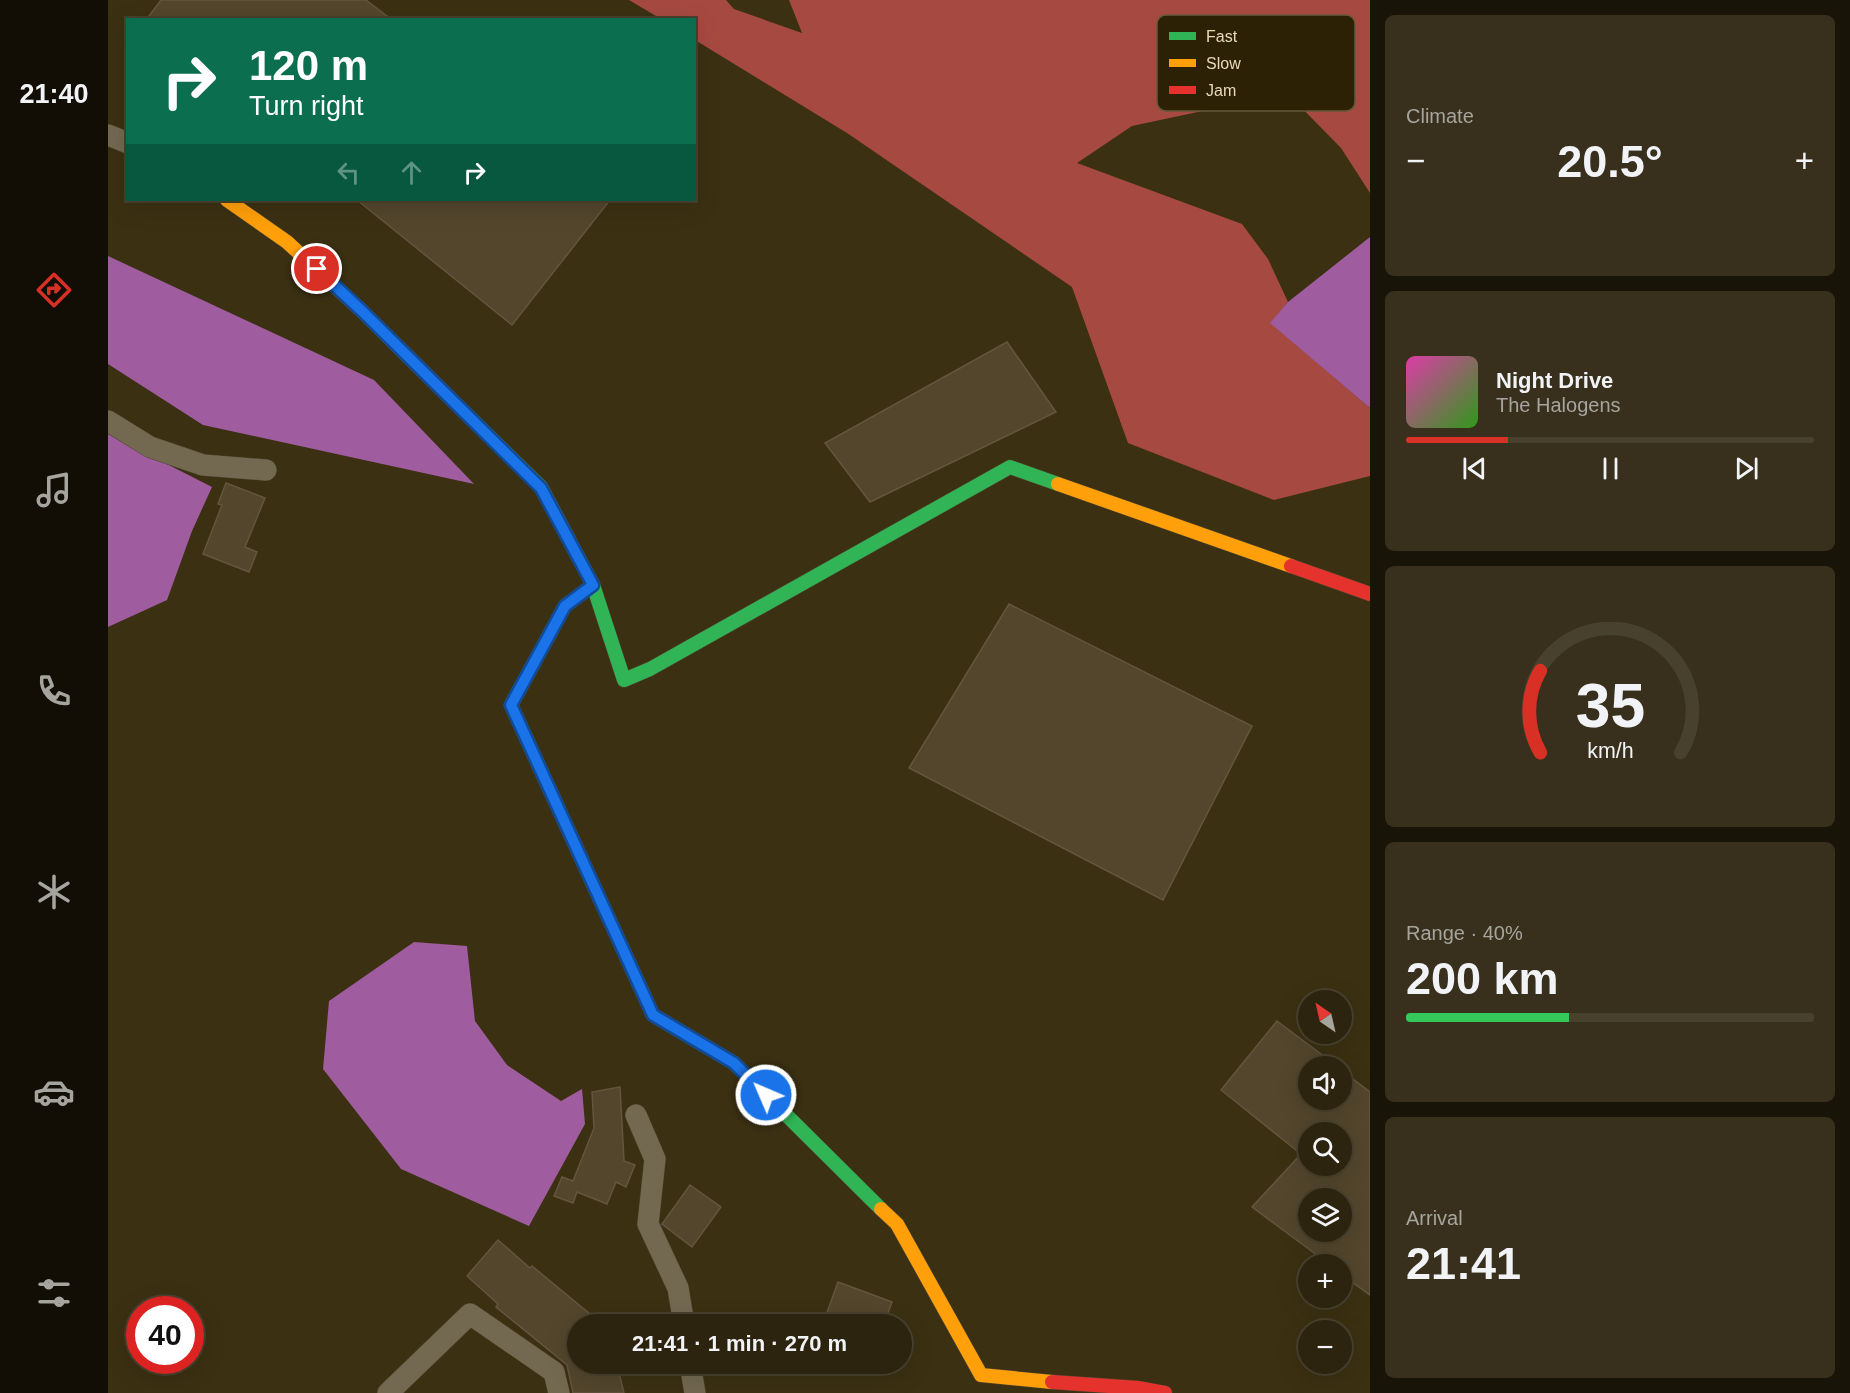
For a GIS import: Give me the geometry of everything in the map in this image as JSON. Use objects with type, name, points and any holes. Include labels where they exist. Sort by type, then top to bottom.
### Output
[{"type":"street","points":[[108,135],[126,142]]},
{"type":"street","points":[[228,201],[287,242],[362,311],[541,488],[593,585],[624,680],[691,646],[1010,467],[1370,594]]},
{"type":"street","points":[[108,421],[150,447],[203,465],[267,470]]},
{"type":"street","points":[[593,585],[565,606],[511,705],[653,1015],[734,1063],[897,1224],[981,1375],[994,1378],[1138,1388],[1165,1393]]},
{"type":"street","points":[[636,1115],[655,1159],[648,1224],[678,1288],[682,1314]]},
{"type":"street","points":[[388,1393],[470,1314],[554,1371],[559,1393]]},
{"type":"street","points":[[692,1374],[695,1393]]},
{"type":"shaded area","points":[[629,0],[726,0],[734,9],[802,33],[789,0],[1370,0],[1370,193],[1341,148],[1305,111],[1355,111],[1355,15],[1157,15],[1157,111],[1202,111],[1132,126],[1077,163],[1242,224],[1268,259],[1288,302],[1271,323],[1370,408],[1370,476],[1274,500],[1128,443],[1072,287],[847,133],[696,41],[696,18],[659,18]]},
{"type":"shaded area","points":[[1370,237],[1370,408],[1270,323],[1288,302]]},
{"type":"shaded area","points":[[108,256],[374,380],[474,484],[203,425],[108,364]]},
{"type":"shaded area","points":[[108,434],[212,487],[192,531],[167,600],[108,627]]},
{"type":"shaded area","points":[[414,942],[467,946],[475,1021],[507,1065],[561,1101],[582,1089],[585,1124],[529,1226],[401,1169],[323,1069],[329,1001]]},
{"type":"building","points":[[161,0],[366,0],[389,18],[148,18]]},
{"type":"building","points":[[358,201],[609,201],[512,325]]},
{"type":"building","points":[[1007,342],[1056,412],[870,502],[825,443]]},
{"type":"building","points":[[226,483],[265,498],[245,547],[257,552],[249,572],[203,554],[222,505],[218,504]]},
{"type":"building","points":[[1009,604],[1252,726],[1163,900],[909,768]]},
{"type":"building","points":[[1277,1021],[1298,1037],[1298,1044],[1308,1044],[1324,1056],[1298,1056],[1298,1110],[1352,1110],[1352,1078],[1370,1092],[1370,1295],[1352,1282],[1352,1254],[1315,1254],[1299,1242],[1352,1242],[1352,1188],[1298,1188],[1298,1241],[1252,1207],[1298,1157],[1298,1176],[1352,1176],[1352,1122],[1298,1122],[1298,1152],[1221,1090]]},
{"type":"building","points":[[620,1087],[624,1161],[635,1165],[626,1187],[616,1182],[607,1204],[577,1192],[573,1203],[554,1196],[562,1177],[573,1181],[594,1128],[592,1092]]},
{"type":"building","points":[[690,1185],[721,1207],[692,1247],[662,1224]]},
{"type":"building","points":[[498,1240],[590,1314],[567,1314],[567,1365],[496,1307],[498,1304],[467,1276]]},
{"type":"building","points":[[838,1282],[892,1302],[888,1314],[826,1314]]},
{"type":"building","points":[[569,1374],[619,1374],[624,1393],[573,1393]]},
{"type":"traffic: fast","points":[[450,398],[541,487],[593,585],[624,680],[650,669],[1010,467],[1058,484]]},
{"type":"traffic: fast","points":[[593,585],[565,606],[511,705],[653,1015],[734,1063],[881,1209]]},
{"type":"traffic: slow","points":[[228,201],[287,242],[362,311],[450,398]]},
{"type":"traffic: slow","points":[[1058,484],[1291,566]]},
{"type":"traffic: slow","points":[[881,1209],[897,1224],[981,1375],[1052,1382]]},
{"type":"traffic: jam","points":[[1291,566],[1370,594]]},
{"type":"traffic: jam","points":[[1052,1382],[1138,1388],[1165,1393]]},
{"type":"route","points":[[317,269],[541,488],[593,585],[565,606],[511,705],[653,1015],[734,1063],[766,1095]]}]
